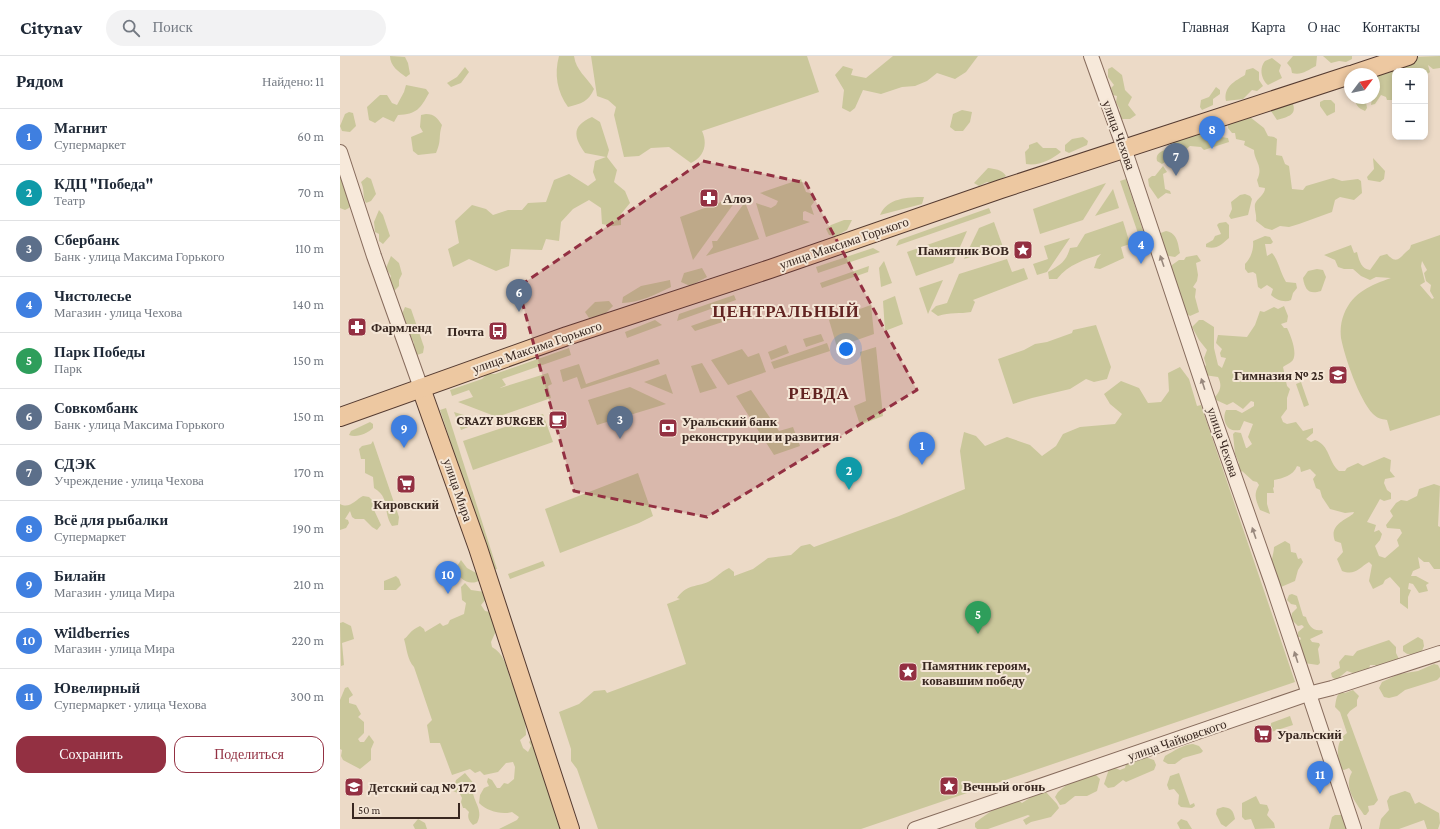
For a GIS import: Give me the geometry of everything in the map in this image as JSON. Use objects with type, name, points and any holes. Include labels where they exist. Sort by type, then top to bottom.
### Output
[{"type":"main road","points":[[1372,68],[1408,56]]},
{"type":"main road","name":"улица Максима Горького","points":[[340,417],[575,334],[1124,148],[1344,77]]},
{"type":"main road","name":"улица Мира","points":[[421,388],[478,548],[570,829]]},
{"type":"street","name":"улица Чехова","points":[[1091,56],[1124,148],[1354,829]]},
{"type":"street","name":"улица Мира","points":[[340,152],[374,256],[421,388]]},
{"type":"street","name":"улица Чайковского","points":[[915,829],[1308,694],[1440,653]]},
{"type":"highlighted area","points":[[703,161],[806,183],[917,390],[707,517],[574,491],[518,287]]},
{"type":"shaded area","points":[[390,56],[405,57],[410,74],[406,77],[398,71],[393,66]]},
{"type":"shaded area","points":[[559,56],[574,56],[579,70],[594,89],[590,96],[581,103],[568,107],[561,95],[557,76]]},
{"type":"shaded area","points":[[591,56],[807,56],[819,92],[702,131],[705,141],[704,150],[699,157],[691,163],[669,147],[651,148],[639,156],[624,157],[614,115],[616,107],[608,100],[597,96]]},
{"type":"shaded area","points":[[893,56],[978,56],[966,72],[955,79],[937,73],[927,81],[915,86],[902,87],[881,94],[863,90],[855,108],[850,112],[842,108],[844,90],[835,75],[843,66],[853,69],[851,75],[866,78]]},
{"type":"shaded area","points":[[1293,56],[1317,56],[1316,66],[1301,73],[1292,73],[1291,68],[1287,63]]},
{"type":"shaded area","points":[[1323,56],[1352,56],[1352,59],[1346,62],[1339,61],[1331,63]]},
{"type":"shaded area","points":[[1440,56],[1440,68],[1433,69],[1428,65],[1430,72],[1428,74],[1428,68],[1392,68],[1392,100],[1387,100],[1386,97],[1381,95],[1380,96],[1380,72],[1414,57]]},
{"type":"shaded area","points":[[1272,58],[1281,65],[1279,71],[1282,78],[1268,85],[1264,80],[1261,70],[1265,61]]},
{"type":"shaded area","points":[[465,67],[469,72],[461,83],[451,87],[447,83],[457,77]]},
{"type":"shaded area","points":[[1112,67],[1122,75],[1125,90],[1132,97],[1128,105],[1136,115],[1130,119],[1122,119],[1119,116],[1120,110],[1116,102],[1117,96],[1113,95],[1111,88],[1114,85],[1108,77],[1108,69]]},
{"type":"shaded area","points":[[1253,68],[1259,72],[1259,80],[1263,86],[1257,91],[1252,90],[1243,99],[1226,101],[1226,92],[1228,88],[1245,75],[1246,70]]},
{"type":"shaded area","points":[[406,85],[426,89],[429,93],[417,110],[398,115],[394,122],[383,117],[375,123],[369,120],[367,107],[380,95],[387,95],[392,103],[397,105]]},
{"type":"shaded area","points":[[1216,87],[1220,90],[1220,94],[1213,99],[1213,105],[1202,110],[1200,107],[1201,100],[1209,97]]},
{"type":"shaded area","points":[[1289,100],[1293,104],[1294,108],[1292,114],[1277,120],[1271,111],[1273,108]]},
{"type":"shaded area","points":[[1324,100],[1331,100],[1335,104],[1335,112],[1327,116],[1320,106],[1320,102]]},
{"type":"shaded area","points":[[1357,104],[1366,104],[1367,108],[1365,111],[1360,109]]},
{"type":"shaded area","points":[[962,110],[972,112],[970,122],[963,131],[955,131],[950,127],[953,114]]},
{"type":"shaded area","points":[[349,112],[353,113],[356,126],[350,132],[342,131],[340,126],[345,114]]},
{"type":"shaded area","points":[[426,114],[437,118],[442,125],[439,145],[436,153],[418,155],[413,151],[411,137],[423,132],[420,127],[421,115]]},
{"type":"shaded area","points":[[592,117],[600,122],[609,150],[607,157],[617,170],[614,182],[625,191],[630,203],[621,214],[621,225],[612,226],[602,224],[601,208],[589,200],[573,209],[561,222],[559,241],[546,239],[542,250],[511,249],[509,266],[496,271],[469,259],[453,267],[448,249],[459,243],[455,221],[472,205],[486,209],[493,215],[508,210],[522,210],[528,203],[546,202],[554,180],[569,174],[588,186],[596,180],[593,172],[595,161],[606,157],[585,153],[578,141],[576,132],[585,120]]},
{"type":"shaded area","points":[[1250,117],[1264,128],[1268,136],[1277,139],[1276,155],[1282,156],[1285,164],[1289,166],[1292,189],[1303,190],[1306,186],[1333,178],[1342,181],[1358,179],[1361,181],[1362,193],[1354,200],[1340,197],[1335,200],[1332,212],[1299,224],[1289,227],[1280,226],[1272,230],[1265,228],[1256,221],[1255,204],[1264,193],[1265,188],[1259,187],[1257,180],[1259,175],[1259,167],[1254,150],[1244,145],[1245,141],[1236,139],[1235,133],[1232,133],[1228,128],[1228,121]]},
{"type":"shaded area","points":[[1207,128],[1214,136],[1228,138],[1229,142],[1204,150],[1201,147],[1190,146],[1183,152],[1182,158],[1174,162],[1168,160],[1162,164],[1157,161],[1158,154],[1168,149],[1175,140]]},
{"type":"shaded area","points":[[1083,137],[1088,141],[1087,145],[1069,153],[1065,151],[1065,145],[1072,139]]},
{"type":"shaded area","points":[[1037,142],[1043,148],[1056,148],[1061,152],[1045,162],[1026,164],[1025,152],[1029,148],[1029,145]]},
{"type":"shaded area","points":[[1373,158],[1385,171],[1384,179],[1380,182],[1368,180],[1367,177],[1374,169]]},
{"type":"shaded area","points":[[1163,166],[1167,172],[1163,174],[1165,189],[1170,191],[1171,194],[1166,193],[1158,199],[1149,186],[1148,179],[1155,176]]},
{"type":"shaded area","points":[[988,168],[1000,171],[1006,176],[993,184],[987,182],[979,186],[974,183]]},
{"type":"shaded area","points":[[340,171],[351,204],[349,208],[345,210],[340,208]]},
{"type":"shaded area","points":[[367,177],[371,179],[376,194],[371,201],[366,203],[361,182]]},
{"type":"shaded area","points":[[801,179],[806,192],[810,193],[814,202],[811,206],[814,215],[805,211],[803,212],[803,220],[810,222],[766,237],[756,203],[771,208],[776,205],[778,201],[760,193]]},
{"type":"shaded area","points":[[1126,179],[1146,240],[1141,242],[1120,181]]},
{"type":"shaded area","points":[[1106,183],[1083,220],[1040,234],[1033,209]]},
{"type":"shaded area","points":[[1113,189],[1119,208],[1095,216]]},
{"type":"shaded area","points":[[1245,194],[1250,196],[1252,199],[1248,215],[1231,219],[1229,216],[1232,209],[1231,202],[1240,195]]},
{"type":"shaded area","points":[[740,195],[693,260],[680,217]]},
{"type":"shaded area","points":[[911,197],[924,197],[922,204],[880,215],[883,209],[893,202]]},
{"type":"shaded area","points":[[745,202],[759,239],[706,256],[713,247],[712,241],[717,241]]},
{"type":"shaded area","points":[[989,208],[991,213],[896,246],[899,240]]},
{"type":"shaded area","points":[[379,210],[383,215],[390,236],[383,244],[379,241],[379,234],[375,232],[374,222]]},
{"type":"shaded area","points":[[844,220],[852,220],[847,230],[836,236],[829,235],[826,229],[831,225]]},
{"type":"shaded area","points":[[1123,221],[1130,244],[1121,247],[1124,258],[1100,269],[1094,268],[1097,259],[1101,254],[1072,266],[1057,279],[1049,279],[1048,272],[1062,263],[1067,257],[1070,248],[1077,247],[1085,234]]},
{"type":"shaded area","points":[[994,222],[1003,247],[964,259],[979,228]]},
{"type":"shaded area","points":[[1226,222],[1229,225],[1229,238],[1216,247],[1206,247],[1206,244],[1213,240],[1215,236],[1221,234],[1217,225],[1219,223]]},
{"type":"shaded area","points":[[967,231],[953,263],[916,276],[907,252]]},
{"type":"shaded area","points":[[1166,231],[1173,234],[1177,240],[1180,253],[1175,257],[1163,255],[1158,234]]},
{"type":"shaded area","points":[[1440,235],[1440,415],[1390,431],[1387,420],[1379,418],[1375,415],[1368,407],[1358,389],[1349,367],[1343,346],[1341,338],[1341,323],[1352,300],[1363,290],[1376,283],[1391,278],[1376,277],[1370,280],[1361,276],[1353,269],[1338,267],[1335,260],[1324,255],[1351,245],[1354,253],[1357,252],[1362,266],[1370,270],[1380,256],[1387,254],[1393,259],[1397,260],[1410,248],[1411,245]],"holes":[[[1422,261],[1427,270],[1424,273],[1426,281],[1431,285],[1430,291],[1434,298],[1432,299],[1420,285],[1425,282],[1421,266]]]},
{"type":"shaded area","points":[[1265,236],[1270,237],[1273,242],[1271,244],[1265,244],[1267,256],[1272,253],[1286,282],[1296,283],[1297,288],[1289,301],[1283,301],[1275,298],[1271,295],[1273,289],[1267,285],[1261,289],[1258,287],[1256,274],[1253,272],[1248,273],[1245,269],[1245,264],[1252,253],[1253,241]]},
{"type":"shaded area","points":[[1070,238],[1047,272],[1037,275],[1033,264],[1048,259],[1044,246]]},
{"type":"shaded area","points":[[873,248],[880,252],[818,273],[816,267]]},
{"type":"shaded area","points":[[1197,255],[1201,261],[1196,263],[1198,275],[1197,281],[1193,287],[1196,289],[1195,297],[1199,312],[1190,316],[1184,312],[1171,269],[1172,265],[1179,260],[1184,260],[1186,257]]},
{"type":"shaded area","points":[[391,256],[399,263],[402,274],[399,280],[399,286],[394,291],[389,280],[391,276],[386,268]]},
{"type":"shaded area","points":[[1007,259],[1012,272],[1024,268],[1028,279],[973,300],[975,302],[971,312],[938,316],[931,311],[936,306],[947,303],[959,274]]},
{"type":"shaded area","points":[[884,261],[892,283],[881,287],[879,268]]},
{"type":"shaded area","points":[[869,266],[868,272],[822,288],[820,283]]},
{"type":"shaded area","points":[[702,268],[707,277],[690,286],[681,282],[684,273]]},
{"type":"shaded area","points":[[1317,269],[1323,270],[1326,277],[1321,291],[1311,292],[1306,288],[1303,278],[1308,271]]},
{"type":"shaded area","points":[[670,280],[671,287],[641,300],[622,303],[623,297],[641,286]]},
{"type":"shaded area","points":[[943,280],[928,314],[919,288]]},
{"type":"shaded area","points":[[734,295],[736,300],[677,321],[679,314]]},
{"type":"shaded area","points":[[895,296],[903,324],[885,331],[883,301]]},
{"type":"shaded area","points":[[609,301],[613,306],[604,315],[589,318],[585,312],[595,302]]},
{"type":"shaded area","points":[[871,305],[874,334],[837,347],[829,320]]},
{"type":"shaded area","points":[[1284,306],[1288,316],[1287,322],[1281,324],[1284,328],[1287,328],[1289,332],[1294,346],[1294,355],[1291,362],[1283,367],[1287,386],[1290,389],[1287,398],[1287,409],[1281,417],[1283,422],[1287,424],[1296,422],[1303,431],[1313,428],[1313,433],[1306,439],[1311,442],[1315,440],[1320,442],[1339,471],[1345,471],[1347,468],[1358,463],[1363,466],[1384,457],[1391,460],[1390,471],[1395,477],[1385,479],[1384,483],[1387,490],[1391,493],[1391,499],[1384,501],[1380,499],[1367,522],[1376,525],[1374,532],[1379,530],[1382,534],[1380,540],[1375,546],[1379,556],[1385,558],[1399,546],[1397,540],[1402,533],[1400,529],[1387,528],[1386,525],[1393,516],[1390,511],[1396,503],[1401,500],[1407,501],[1417,496],[1419,489],[1434,484],[1440,486],[1438,526],[1440,527],[1440,569],[1434,569],[1429,562],[1424,562],[1418,557],[1420,568],[1413,571],[1411,576],[1416,576],[1429,583],[1426,585],[1428,591],[1419,593],[1413,584],[1409,583],[1408,589],[1411,590],[1408,597],[1408,609],[1400,603],[1400,588],[1390,577],[1385,580],[1383,584],[1373,589],[1369,581],[1372,565],[1369,562],[1354,572],[1350,573],[1342,571],[1337,559],[1343,552],[1341,543],[1335,541],[1334,531],[1338,524],[1354,512],[1345,513],[1330,509],[1322,497],[1320,490],[1316,488],[1313,479],[1316,475],[1310,469],[1301,472],[1300,467],[1297,466],[1290,474],[1274,480],[1274,493],[1267,493],[1267,504],[1270,514],[1260,510],[1256,498],[1256,492],[1259,485],[1257,482],[1253,481],[1242,471],[1239,474],[1236,469],[1239,463],[1235,454],[1233,434],[1235,432],[1241,433],[1247,448],[1252,444],[1248,437],[1253,424],[1244,421],[1240,430],[1231,430],[1225,423],[1225,412],[1226,410],[1236,410],[1242,413],[1254,406],[1254,402],[1251,401],[1243,409],[1233,402],[1227,405],[1216,400],[1215,397],[1219,392],[1220,387],[1219,380],[1218,377],[1204,375],[1202,372],[1206,365],[1204,358],[1207,350],[1199,340],[1192,327],[1199,320],[1203,320],[1214,327],[1214,348],[1218,365],[1222,368],[1226,358],[1221,357],[1220,353],[1222,349],[1216,343],[1218,335],[1247,337],[1255,325],[1260,311],[1264,312],[1274,307],[1278,309]]},
{"type":"shaded area","points":[[405,307],[411,309],[424,347],[423,353],[417,355],[413,351],[414,343],[401,316]]},
{"type":"shaded area","points":[[739,309],[741,316],[695,331],[691,326]]},
{"type":"shaded area","points":[[655,320],[662,325],[627,338],[625,332]]},
{"type":"shaded area","points":[[1096,325],[1111,367],[1107,379],[1094,382],[1086,379],[1070,389],[1013,404],[998,359],[1024,350],[1035,344],[1047,342],[1072,333],[1073,330]]},
{"type":"shaded area","points":[[821,334],[824,341],[806,347],[803,339]]},
{"type":"shaded area","points":[[827,343],[830,351],[774,369],[771,362]]},
{"type":"shaded area","points":[[786,345],[789,353],[771,360],[768,352]]},
{"type":"shaded area","points":[[876,347],[883,416],[860,425],[854,406],[866,401],[860,352]]},
{"type":"shaded area","points":[[569,348],[571,355],[502,379],[506,385],[500,388],[548,373],[552,384],[548,386],[551,398],[497,417],[458,402],[473,397],[469,390],[452,396],[450,390],[482,379],[487,374],[495,374]]},
{"type":"shaded area","points":[[742,349],[748,357],[759,353],[766,372],[728,385],[711,360]]},
{"type":"shaded area","points":[[658,359],[660,364],[581,389],[577,377],[563,382],[560,370],[579,364],[586,384]]},
{"type":"shaded area","points":[[702,363],[717,388],[700,393],[691,366]]},
{"type":"shaded area","points":[[1180,367],[1189,379],[1197,406],[1201,405],[1295,682],[861,829],[598,829],[577,769],[571,761],[571,749],[559,712],[579,704],[594,691],[605,690],[607,693],[686,664],[667,604],[680,599],[677,598],[681,593],[690,587],[704,584],[729,568],[734,572],[734,576],[753,569],[768,558],[791,555],[801,546],[810,544],[814,547],[899,516],[965,489],[960,451],[964,432],[976,436],[985,446],[1007,437],[1030,445],[1042,456],[1056,446],[1063,434],[1080,427],[1115,424],[1122,414],[1110,404],[1104,394],[1121,381],[1139,388],[1148,403],[1161,402],[1169,391],[1168,373]]},
{"type":"shaded area","points":[[666,374],[673,394],[644,382]]},
{"type":"shaded area","points":[[1301,382],[1309,405],[1304,407],[1296,384]]},
{"type":"shaded area","points":[[630,387],[666,404],[597,425],[588,400]]},
{"type":"shaded area","points":[[751,390],[779,431],[793,427],[800,446],[774,455],[736,396]]},
{"type":"shaded area","points":[[446,408],[497,569],[493,570],[440,410]]},
{"type":"shaded area","points":[[454,412],[483,421],[461,430]]},
{"type":"shaded area","points":[[543,414],[553,442],[473,470],[463,441]]},
{"type":"shaded area","points":[[370,422],[373,424],[373,428],[368,432],[359,435],[349,435],[351,431]]},
{"type":"shaded area","points":[[373,441],[399,517],[398,525],[392,526],[387,515],[383,496],[374,488],[373,477],[365,473],[365,459],[361,459],[359,449],[362,446],[371,444]]},
{"type":"shaded area","points":[[638,473],[653,516],[639,523],[560,553],[545,509]]},
{"type":"shaded area","points":[[363,496],[369,497],[377,505],[374,510],[381,525],[377,530],[364,519],[355,519],[352,517],[350,511],[345,519],[348,520],[349,523],[346,528],[340,530],[340,504],[350,505]]},
{"type":"shaded area","points":[[1285,541],[1290,544],[1291,552],[1296,553],[1298,559],[1301,558],[1303,562],[1298,570],[1295,581],[1281,587],[1278,584],[1278,578],[1272,565],[1272,560],[1274,547]]},
{"type":"shaded area","points":[[461,560],[467,568],[478,574],[482,579],[470,582],[463,579],[456,568]]},
{"type":"shaded area","points":[[543,561],[545,566],[510,579],[508,574]]},
{"type":"shaded area","points":[[396,576],[401,585],[396,590],[384,590],[384,581]]},
{"type":"shaded area","points":[[465,583],[471,590],[485,592],[487,598],[481,605],[485,611],[490,612],[496,631],[491,642],[492,647],[503,658],[511,682],[516,685],[521,708],[525,714],[526,735],[520,740],[523,748],[528,752],[531,746],[529,742],[532,739],[570,829],[499,829],[517,820],[519,817],[512,812],[499,813],[482,806],[479,803],[480,795],[484,788],[489,786],[487,782],[488,778],[492,780],[497,788],[500,788],[504,783],[508,784],[514,779],[515,767],[513,762],[506,763],[498,772],[484,775],[480,771],[475,773],[470,769],[452,775],[440,743],[430,743],[427,725],[432,720],[404,639],[414,629],[420,626],[425,632],[440,623],[443,626],[448,624],[450,620],[464,614],[466,603],[462,600],[461,587]]},
{"type":"shaded area","points":[[1292,594],[1297,596],[1303,616],[1306,617],[1308,623],[1316,630],[1322,630],[1323,633],[1310,639],[1312,642],[1319,643],[1320,645],[1318,649],[1320,663],[1318,665],[1304,663],[1297,643],[1301,639],[1298,637],[1298,632],[1304,627],[1302,625],[1298,626],[1291,619],[1292,613],[1297,608],[1296,605],[1291,604],[1287,600],[1289,595]]},
{"type":"shaded area","points":[[343,622],[351,626],[354,639],[342,643],[344,665],[341,666],[340,623]]},
{"type":"shaded area","points":[[1418,637],[1423,640],[1424,646],[1422,651],[1414,654],[1405,653],[1403,651],[1403,646]]},
{"type":"shaded area","points":[[1389,640],[1396,647],[1396,653],[1399,659],[1392,664],[1378,668],[1375,665],[1370,665],[1369,669],[1356,674],[1347,671],[1336,680],[1332,677],[1331,673],[1340,668],[1339,662],[1345,655],[1353,656],[1357,651]]},
{"type":"shaded area","points":[[1434,664],[1438,665],[1440,669],[1440,677],[1437,680],[1405,690],[1397,696],[1389,698],[1384,697],[1379,688],[1382,682],[1399,674],[1418,671]]},
{"type":"shaded area","points":[[348,687],[353,695],[349,698],[349,703],[356,705],[361,714],[358,717],[364,722],[364,733],[358,739],[360,742],[364,742],[369,735],[374,742],[371,749],[371,760],[360,769],[343,760],[341,756],[340,700],[345,688]]},
{"type":"shaded area","points":[[1353,690],[1359,696],[1357,706],[1347,715],[1378,800],[1374,805],[1368,806],[1369,811],[1366,815],[1364,815],[1357,805],[1349,789],[1352,772],[1349,768],[1344,770],[1341,769],[1338,754],[1340,740],[1347,733],[1340,712],[1335,707],[1336,700],[1341,692],[1345,693]]},
{"type":"shaded area","points":[[1290,716],[1293,725],[1271,732],[1271,723]]},
{"type":"shaded area","points":[[1193,744],[1199,746],[1203,751],[1201,753],[1183,758],[1175,764],[1168,764],[1163,761],[1165,756],[1175,750]]},
{"type":"shaded area","points":[[1137,757],[1143,759],[1145,757],[1154,760],[1156,765],[1154,770],[1126,782],[1123,780],[1114,787],[1108,788],[1104,784],[1109,769],[1113,767],[1120,770],[1125,768],[1126,764]]},
{"type":"shaded area","points":[[1092,771],[1100,779],[1097,791],[1087,796],[1075,796],[1065,804],[1060,805],[1055,797],[1058,792],[1070,782],[1078,781]]},
{"type":"shaded area","points":[[465,773],[475,785],[473,794],[479,812],[479,818],[477,823],[473,825],[468,816],[469,812],[463,808],[460,794],[453,791],[456,780]]},
{"type":"shaded area","points":[[1179,773],[1190,805],[1194,803],[1195,806],[1192,808],[1181,807],[1178,804],[1179,795],[1174,789],[1169,790],[1167,785],[1170,776]]},
{"type":"shaded area","points":[[1405,791],[1410,793],[1415,804],[1419,802],[1439,813],[1440,823],[1438,829],[1427,829],[1424,820],[1399,829],[1379,829],[1381,819],[1389,810],[1387,801],[1390,796]]},
{"type":"shaded area","points":[[1039,792],[1046,792],[1059,808],[1051,817],[1031,822],[1026,825],[1023,820],[1030,816],[1028,815],[988,829],[977,829],[975,827],[975,823],[995,809],[1019,801],[1022,803]]},
{"type":"shaded area","points":[[1256,796],[1260,804],[1267,805],[1269,810],[1267,815],[1274,823],[1275,828],[1255,829],[1251,819],[1245,820],[1242,817],[1242,803]]},
{"type":"shaded area","points":[[1223,807],[1231,810],[1235,819],[1226,827],[1221,824],[1216,814],[1217,809]]},
{"type":"shaded area","points":[[1335,815],[1342,815],[1349,829],[1329,829],[1332,817]]},
{"type":"shaded area","points":[[418,819],[425,823],[427,829],[415,829],[413,825]]},
{"type":"shaded area","points":[[1181,819],[1187,821],[1192,829],[1180,829],[1177,823]]},
{"type":"place","name":"Всё для рыбалки","points":[[1212,149]]},
{"type":"place","name":"СДЭК","points":[[1176,176]]},
{"type":"place","name":"Алоэ","points":[[709,198]]},
{"type":"place","name":"Памятник ВОВ","points":[[1023,250]]},
{"type":"place","name":"Чистолесье","points":[[1141,264]]},
{"type":"place","name":"Совкомбанк","points":[[519,312]]},
{"type":"place","name":"Фармленд","points":[[357,327]]},
{"type":"place","name":"Почта","points":[[498,331]]},
{"type":"place","name":"Гимназия № 25","points":[[1338,375]]},
{"type":"place","name":"CRAZY BURGER","points":[[558,420]]},
{"type":"place","name":"Уральский банк реконструкции и развития","points":[[668,428]]},
{"type":"place","name":"Сбербанк","points":[[620,439]]},
{"type":"place","name":"Билайн","points":[[404,448]]},
{"type":"place","name":"Магнит","points":[[922,465]]},
{"type":"place","name":"Кировский","points":[[406,484]]},
{"type":"place","name":"КДЦ \"Победа\"","points":[[849,490]]},
{"type":"place","name":"Wildberries","points":[[448,594]]},
{"type":"place","name":"Парк Победы","points":[[978,634]]},
{"type":"place","name":"Памятник героям, ковавшим победу","points":[[908,672]]},
{"type":"place","name":"Уральский","points":[[1263,734]]},
{"type":"place","name":"Вечный огонь","points":[[949,786]]},
{"type":"place","name":"Детский сад № 172","points":[[354,787]]},
{"type":"place","name":"Ювелирный","points":[[1320,794]]},
{"type":"district","name":"ЦЕНТРАЛЬНЫЙ","points":[[786,311]]},
{"type":"district","name":"РЕВДА","points":[[819,393]]}]
